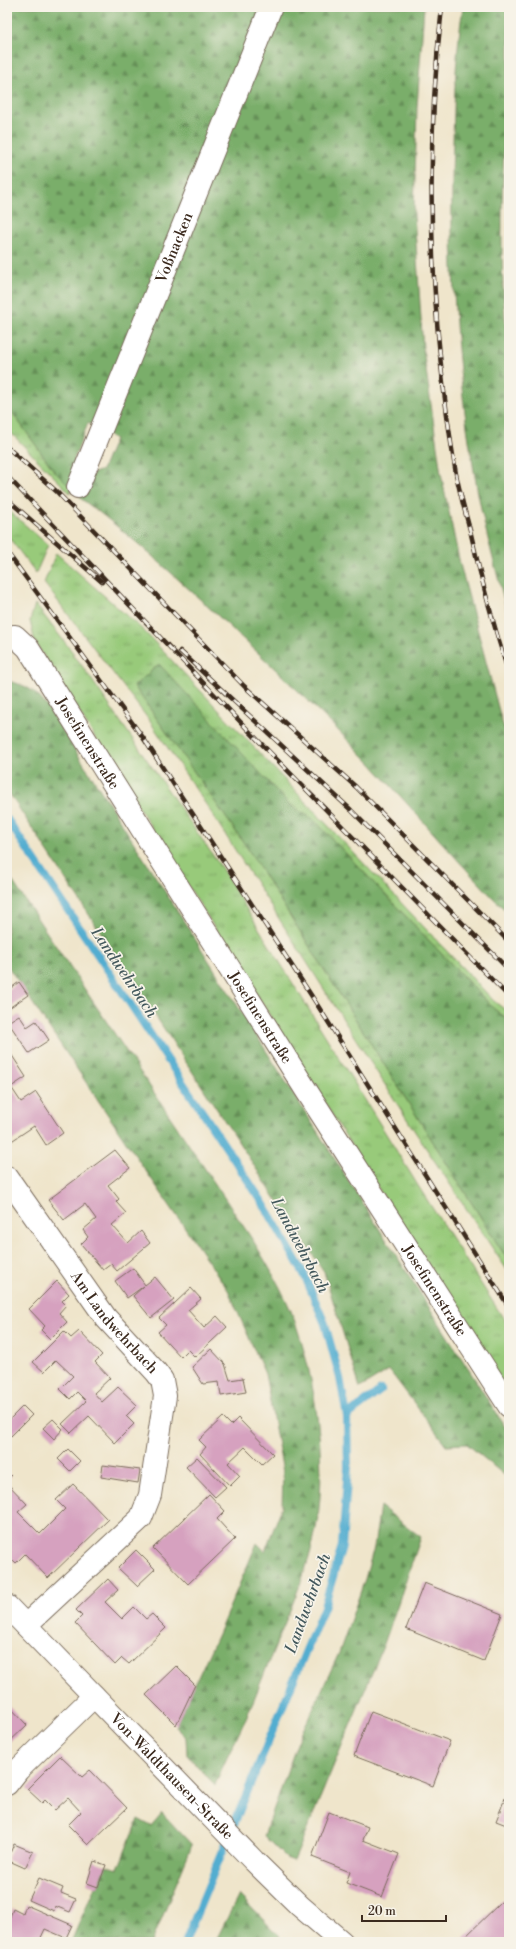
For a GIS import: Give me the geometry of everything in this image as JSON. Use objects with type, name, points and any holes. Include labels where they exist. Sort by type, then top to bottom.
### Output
[{"type":"street","name":"Voßnacken","points":[[78,488],[271,7]]},
{"type":"street","name":"Josefinenstraße","points":[[7,637],[15,636],[28,648],[306,1090],[509,1406]]},
{"type":"street","name":"Am Landwehrbach","points":[[7,1177],[106,1318],[162,1380],[165,1396],[150,1495],[141,1518],[26,1626]]},
{"type":"street","name":"Von-Waldthausen-Straße","points":[[7,1606],[254,1861],[300,1906],[342,1942]]},
{"type":"street","points":[[7,1784],[18,1770],[94,1696]]},
{"type":"green space","points":[[7,7],[424,7],[417,107],[414,214],[423,349],[441,474],[460,564],[502,722],[509,741],[509,914],[372,765],[302,694],[156,560],[119,528],[80,498],[89,475],[102,470],[115,439],[88,423],[74,459],[77,465],[72,489],[55,472],[7,405]]},
{"type":"green space","points":[[463,7],[509,7],[509,65],[504,149],[502,253],[505,322],[509,357],[509,619],[477,490],[467,430],[458,348],[453,266],[452,184],[456,75]]},
{"type":"green space","points":[[7,405],[55,472],[72,489],[70,493],[7,429]]},
{"type":"green space","points":[[7,509],[48,545],[36,573],[7,535]]},
{"type":"green space","points":[[56,553],[144,631],[494,1001],[509,1013],[509,1020],[494,1009],[314,820],[290,805],[244,757],[134,686],[246,846],[509,1262],[509,1273],[412,1127],[207,806],[149,720],[44,583]]},
{"type":"green space","points":[[35,604],[74,654],[71,655],[78,660],[219,864],[422,1192],[509,1327],[509,1396],[35,642],[30,621]]},
{"type":"green space","points":[[159,664],[290,805],[314,820],[494,1009],[509,1020],[509,1262],[246,846],[134,686]]},
{"type":"green space","points":[[7,681],[30,689],[40,698],[54,717],[509,1433],[509,1479],[467,1444],[446,1445],[389,1370],[360,1388],[324,1272],[7,790]]},
{"type":"green space","points":[[7,873],[254,1242],[269,1267],[291,1311],[300,1336],[307,1364],[318,1423],[320,1453],[321,1483],[319,1511],[314,1538],[304,1574],[291,1609],[250,1708],[215,1785],[187,1755],[186,1738],[175,1727],[218,1634],[257,1543],[265,1551],[282,1507],[283,1472],[265,1374],[228,1290],[7,965]]},
{"type":"green space","points":[[380,1506],[421,1537],[384,1644],[294,1861],[286,1858],[264,1836],[298,1741],[339,1653],[365,1579],[374,1547]]},
{"type":"green space","points":[[162,1813],[192,1845],[152,1942],[71,1942],[95,1886],[98,1887],[106,1865],[118,1869],[138,1819],[151,1826]]},
{"type":"green space","points":[[239,1895],[280,1937],[276,1942],[215,1942]]},
{"type":"building","points":[[19,982],[28,995],[9,1008],[7,1006],[7,991]]},
{"type":"building","points":[[19,1015],[27,1027],[36,1021],[49,1040],[29,1053],[8,1022]]},
{"type":"building","points":[[11,1054],[26,1077],[11,1087],[21,1102],[36,1092],[63,1133],[46,1145],[34,1126],[7,1144],[7,1057]]},
{"type":"building","points":[[115,1150],[130,1168],[108,1185],[119,1199],[116,1202],[126,1213],[112,1225],[128,1243],[141,1231],[150,1243],[117,1271],[111,1264],[103,1270],[81,1244],[88,1237],[83,1230],[96,1219],[85,1204],[64,1220],[48,1200]]},
{"type":"building","points":[[133,1268],[145,1285],[155,1277],[174,1300],[151,1318],[133,1296],[144,1286],[127,1298],[115,1281]]},
{"type":"building","points":[[57,1281],[69,1294],[62,1301],[66,1305],[59,1313],[67,1322],[50,1339],[41,1330],[45,1326],[29,1309]]},
{"type":"building","points":[[191,1288],[201,1299],[188,1310],[204,1328],[217,1316],[227,1327],[195,1357],[188,1350],[181,1357],[158,1332],[166,1325],[159,1318]]},
{"type":"building","points":[[64,1331],[71,1338],[79,1331],[102,1355],[95,1362],[110,1378],[94,1393],[102,1402],[118,1387],[137,1405],[126,1416],[134,1424],[115,1443],[89,1416],[71,1433],[62,1424],[86,1401],[77,1392],[70,1399],[60,1389],[73,1376],[56,1360],[44,1372],[33,1362]]},
{"type":"building","points":[[211,1349],[225,1364],[230,1380],[243,1378],[246,1392],[221,1396],[219,1382],[203,1384],[192,1367]]},
{"type":"building","points":[[23,1406],[32,1415],[11,1436],[7,1432],[7,1422]]},
{"type":"building","points":[[223,1417],[231,1425],[238,1418],[273,1454],[262,1464],[245,1447],[228,1463],[240,1476],[230,1486],[200,1454],[206,1447],[199,1440]]},
{"type":"building","points":[[53,1419],[63,1429],[54,1439],[43,1428]]},
{"type":"building","points":[[68,1449],[80,1461],[70,1471],[58,1459]]},
{"type":"building","points":[[197,1457],[226,1487],[215,1497],[186,1467]]},
{"type":"building","points":[[103,1465],[140,1470],[138,1483],[101,1477]]},
{"type":"building","points":[[7,1472],[11,1476],[7,1480]]},
{"type":"building","points":[[7,1483],[27,1504],[18,1512],[40,1534],[65,1509],[56,1500],[73,1484],[108,1520],[48,1578],[25,1554],[16,1563],[7,1554]]},
{"type":"building","points":[[209,1494],[225,1511],[217,1519],[235,1539],[188,1584],[153,1548]]},
{"type":"building","points":[[136,1550],[155,1569],[137,1586],[118,1568]]},
{"type":"building","points":[[108,1579],[118,1590],[105,1602],[122,1619],[134,1607],[146,1619],[152,1614],[166,1628],[129,1664],[122,1658],[115,1665],[75,1623],[82,1616],[76,1610]]},
{"type":"building","points":[[424,1583],[502,1614],[484,1661],[406,1629]]},
{"type":"building","points":[[176,1666],[195,1685],[176,1725],[146,1695]]},
{"type":"building","points":[[7,1704],[27,1725],[7,1744]]},
{"type":"building","points":[[371,1711],[450,1741],[433,1786],[354,1756]]},
{"type":"building","points":[[60,1756],[82,1777],[90,1770],[127,1808],[88,1845],[68,1825],[81,1812],[68,1798],[55,1810],[45,1800],[42,1803],[27,1789]]},
{"type":"building","points":[[509,1788],[509,1826],[496,1821]]},
{"type":"building","points":[[329,1812],[368,1827],[363,1840],[399,1854],[382,1897],[346,1883],[350,1872],[312,1857]]},
{"type":"building","points":[[14,1844],[33,1852],[25,1868],[7,1860]]},
{"type":"building","points":[[94,1861],[106,1865],[98,1887],[87,1883]]},
{"type":"building","points":[[39,1878],[63,1888],[61,1893],[76,1899],[70,1912],[55,1906],[54,1911],[29,1900]]},
{"type":"building","points":[[503,1900],[509,1906],[509,1942],[460,1942]]},
{"type":"building","points":[[26,1905],[72,1925],[66,1938],[45,1929],[39,1942],[7,1942],[7,1924],[13,1909],[23,1914]]},
{"type":"waterway","name":"Landwehrbach","points":[[7,819],[263,1203],[304,1274],[325,1324],[340,1378],[347,1416],[348,1468],[342,1546],[324,1607],[185,1942]]},
{"type":"waterway","points":[[347,1416],[381,1390]]},
{"type":"railway","points":[[442,7],[436,65],[432,182],[432,241],[440,358],[456,474],[488,603],[509,674]]},
{"type":"railway","points":[[7,447],[56,491],[244,686],[356,787],[509,942]]},
{"type":"railway","points":[[7,476],[251,733],[509,997]]},
{"type":"railway","points":[[7,499],[102,582]]},
{"type":"railway","points":[[7,552],[142,736],[311,995],[509,1307]]},
{"type":"railway","points":[[180,651],[351,810],[509,970]]}]
